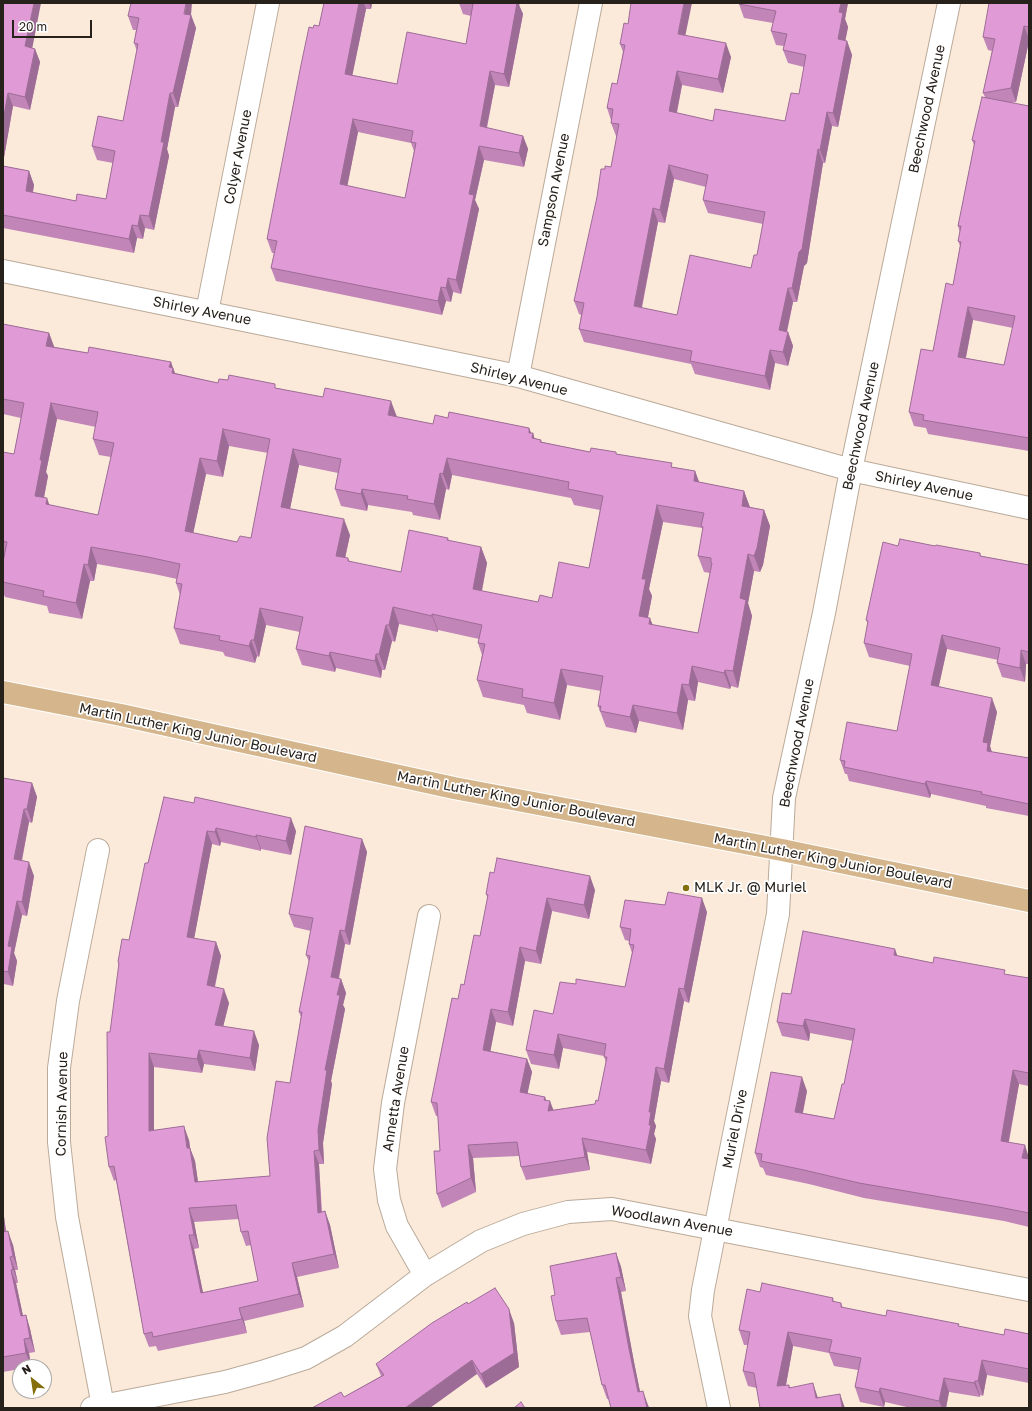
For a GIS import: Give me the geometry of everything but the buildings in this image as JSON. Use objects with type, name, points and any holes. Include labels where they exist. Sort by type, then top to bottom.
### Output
[{"type":"main road","name":"Martin Luther King Junior Boulevard","points":[[3,692],[121,715],[454,788],[782,850],[1029,901]]},
{"type":"street","name":"Colyer Avenue","points":[[207,312],[268,3]]},
{"type":"street","name":"Sampson Avenue","points":[[518,376],[591,3]]},
{"type":"street","name":"Beechwood Avenue","points":[[782,850],[784,798],[824,613],[851,470],[949,3]]},
{"type":"street","name":"Shirley Avenue","points":[[3,271],[518,376],[851,470],[1029,508]]},
{"type":"street","name":"Cornish Avenue","points":[[98,850],[68,1001],[59,1068],[59,1142],[67,1217],[98,1407]]},
{"type":"street","name":"Muriel Drive","points":[[719,1408],[700,1316],[703,1290],[778,914],[782,850]]},
{"type":"street","name":"Annetta Avenue","points":[[425,1275],[397,1226],[389,1200],[385,1169],[393,1103],[429,916]]},
{"type":"street","name":"Woodlawn Avenue","points":[[98,1407],[225,1382],[266,1372],[306,1358],[345,1336],[425,1275],[481,1241],[523,1224],[568,1212],[612,1209],[1029,1290]]},
{"type":"place","name":"MLK Jr. @ Muriel","points":[[686,888]]}]
